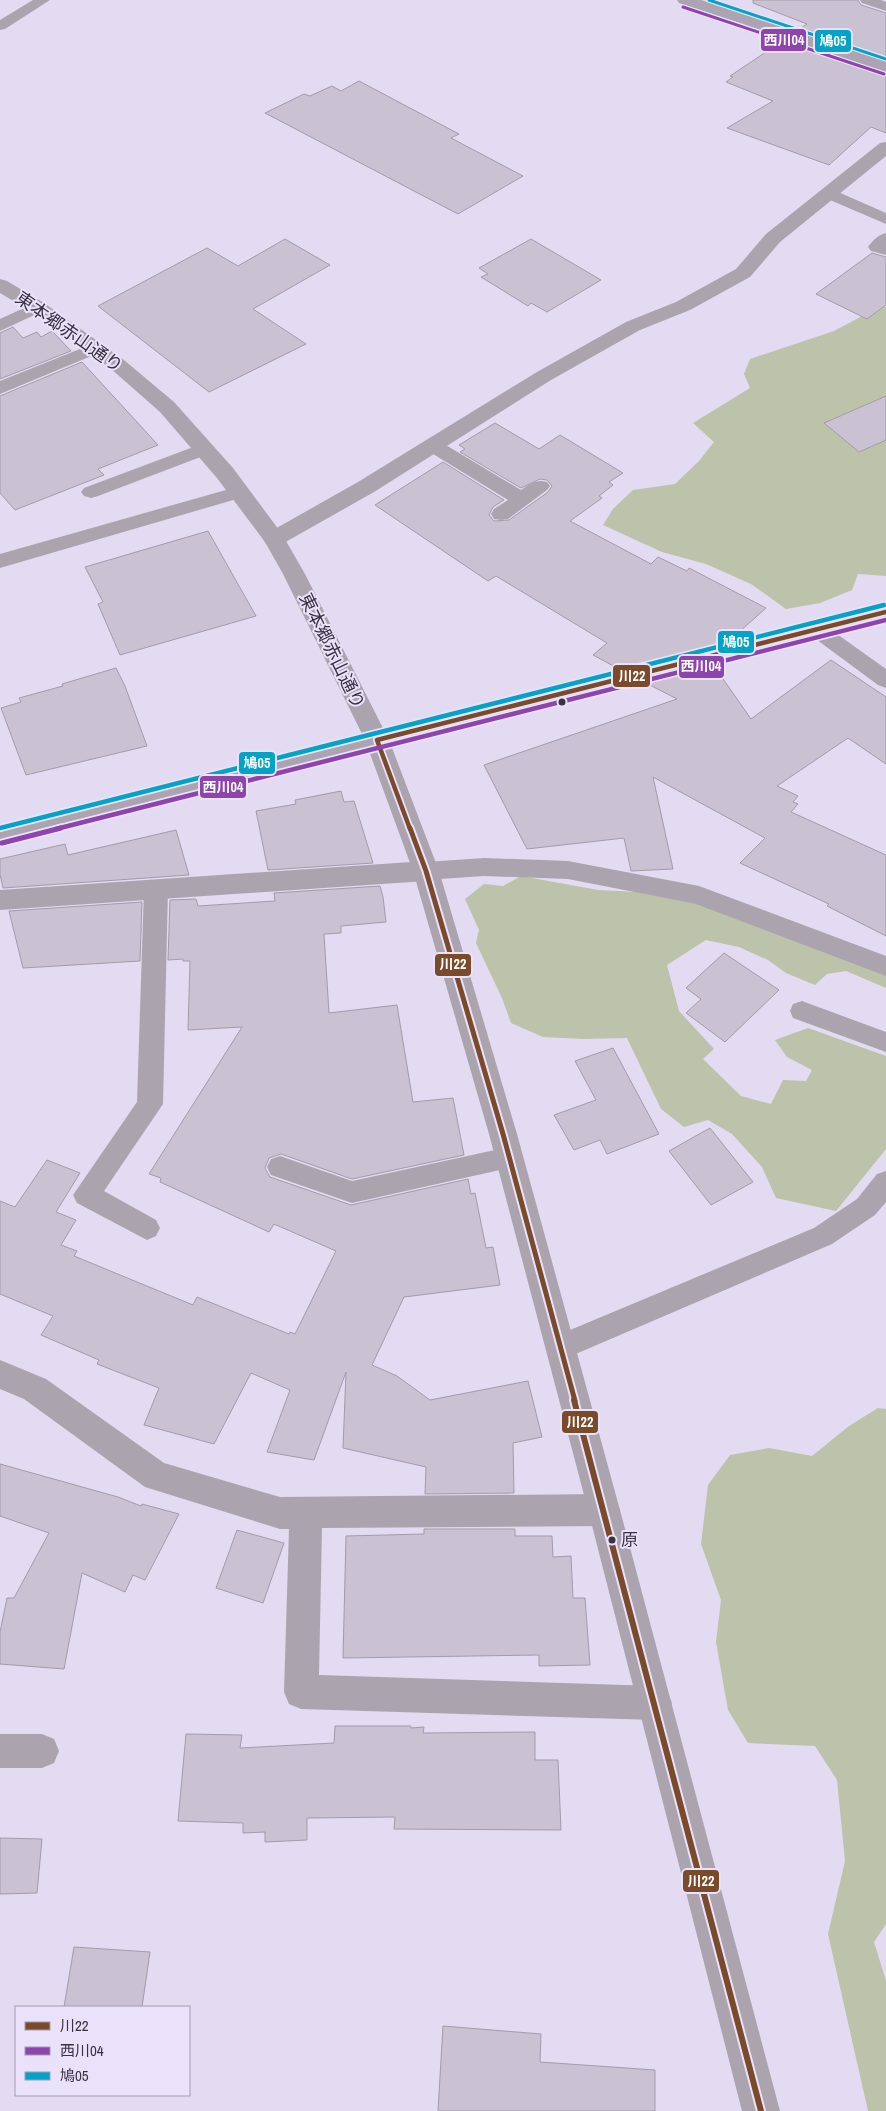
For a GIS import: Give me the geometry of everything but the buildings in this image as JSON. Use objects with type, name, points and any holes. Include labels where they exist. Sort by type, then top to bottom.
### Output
[{"type":"main road","points":[[685,0],[886,67]]},
{"type":"main road","points":[[0,836],[886,612]]},
{"type":"street","points":[[274,539],[366,487],[544,376],[634,326],[683,306],[743,273],[772,238],[886,147]]},
{"type":"street","name":"東本郷赤山通り","points":[[0,285],[37,306],[117,364],[167,408],[240,492],[274,539],[294,574],[377,740],[426,871],[509,1158],[655,1702],[760,2111]]},
{"type":"street","points":[[0,900],[426,871]]},
{"type":"street","points":[[0,1374],[36,1389],[156,1476],[280,1513],[604,1510]]},
{"type":"street","points":[[306,1512],[301,1692],[655,1702]]},
{"type":"street","points":[[0,1751],[42,1752]]},
{"type":"lane","points":[[0,26],[43,0]]},
{"type":"lane","points":[[867,0],[886,7]]},
{"type":"lane","points":[[829,193],[886,219]]},
{"type":"lane","points":[[886,238],[877,247],[886,250]]},
{"type":"lane","points":[[0,326],[37,306]]},
{"type":"lane","points":[[0,388],[95,348]]},
{"type":"lane","points":[[432,445],[521,499]]},
{"type":"lane","points":[[91,492],[204,450]]},
{"type":"lane","points":[[501,514],[540,486]]},
{"type":"lane","points":[[0,561],[240,492]]},
{"type":"lane","points":[[816,629],[886,680]]},
{"type":"lane","points":[[426,871],[484,867],[568,870],[699,895],[886,966]]},
{"type":"lane","points":[[147,1228],[86,1195],[150,1104],[156,889]]},
{"type":"lane","points":[[802,1011],[886,1042]]},
{"type":"lane","points":[[280,1167],[352,1192],[509,1158]]},
{"type":"lane","points":[[561,1347],[823,1236],[866,1207],[886,1182]]},
{"type":"green space","points":[[879,307],[886,307],[886,576],[858,574],[852,590],[820,603],[786,609],[751,584],[706,564],[662,552],[603,525],[613,509],[633,490],[675,484],[699,461],[714,442],[693,423],[750,388],[744,374],[750,359],[834,331]]},
{"type":"green space","points":[[521,876],[598,890],[637,892],[707,906],[886,975],[886,988],[846,971],[827,974],[815,985],[786,973],[768,960],[739,947],[706,940],[667,965],[679,1011],[714,1049],[703,1059],[741,1096],[771,1104],[783,1080],[806,1081],[812,1070],[787,1057],[775,1040],[808,1028],[886,1056],[886,1149],[836,1211],[776,1198],[762,1167],[732,1134],[708,1120],[684,1127],[661,1109],[627,1038],[584,1039],[543,1037],[511,1023],[502,998],[476,943],[479,930],[465,899],[484,884],[503,886]]},
{"type":"green space","points":[[878,1408],[886,1409],[886,1924],[874,1942],[886,1981],[886,2111],[868,2111],[828,1934],[845,1861],[837,1780],[815,1746],[748,1743],[728,1710],[716,1642],[721,1600],[701,1544],[708,1485],[730,1455],[769,1448],[812,1456],[849,1426]]},
{"type":"transit line","name":"鳩05","points":[[709,0],[886,59]]},
{"type":"transit line","name":"西川04","points":[[683,7],[884,74]]},
{"type":"transit line","name":"鳩05","points":[[0,828],[884,605]]},
{"type":"transit line","name":"川22","points":[[377,740],[886,612]]},
{"type":"transit line","name":"西川04","points":[[2,843],[886,620]]},
{"type":"transit line","name":"川22","points":[[377,740],[426,871],[503,1134],[604,1510],[761,2111]]},
{"type":"place","name":"原","points":[[612,1540]]}]
